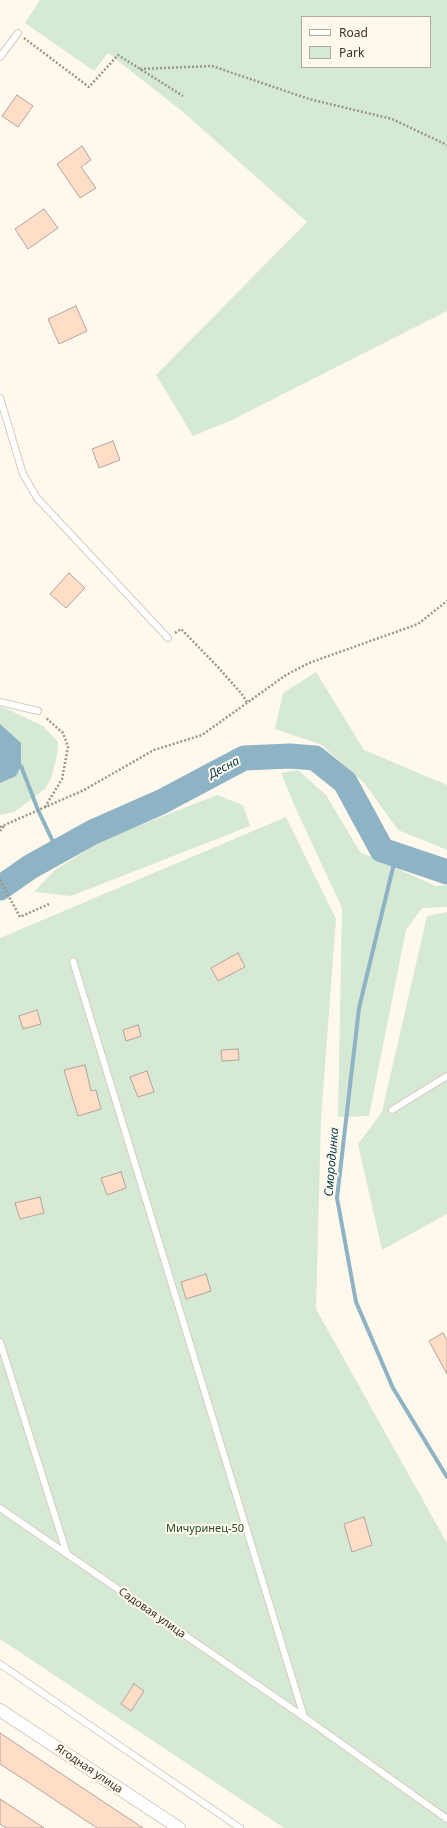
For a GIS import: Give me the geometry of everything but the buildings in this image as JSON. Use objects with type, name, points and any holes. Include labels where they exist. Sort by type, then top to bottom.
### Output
[{"type":"street","name":"Ягодная улица","points":[[0,1710],[179,1828]]},
{"type":"lane","points":[[0,57],[18,33]]},
{"type":"lane","points":[[0,398],[23,474],[37,498],[168,638]]},
{"type":"lane","points":[[0,702],[38,711]]},
{"type":"lane","points":[[73,961],[304,1717]]},
{"type":"lane","points":[[392,1110],[447,1076]]},
{"type":"lane","points":[[0,1342],[67,1554]]},
{"type":"lane","name":"Садовая улица","points":[[0,1508],[304,1717],[447,1819]]},
{"type":"lane","points":[[0,1664],[240,1828]]},
{"type":"path","points":[[18,33],[89,87],[118,55],[183,96]]},
{"type":"path","points":[[140,69],[212,66],[309,99],[392,119],[447,145]]},
{"type":"path","points":[[0,827],[84,790],[154,750],[202,735],[286,675],[309,663],[418,624],[447,601]]},
{"type":"path","points":[[168,638],[181,629],[241,693],[247,702]]},
{"type":"path","points":[[38,711],[63,733],[68,746],[62,779],[44,808]]},
{"type":"path","points":[[0,831],[5,825]]},
{"type":"path","points":[[0,880],[20,917],[49,904]]},
{"type":"green space","points":[[40,0],[447,0],[447,311],[232,420],[193,436],[156,375],[307,222],[183,112],[108,53],[94,71],[25,23]]},
{"type":"green space","points":[[316,672],[364,750],[447,785],[447,850],[398,830],[365,784],[322,745],[275,729],[283,693]]},
{"type":"green space","points":[[0,707],[43,726],[58,742],[57,756],[51,778],[45,789],[14,812],[0,815]]},
{"type":"green space","points":[[298,770],[326,795],[360,852],[436,886],[447,885],[447,907],[422,908],[406,930],[369,1116],[338,1117],[342,908],[295,807],[281,773]]},
{"type":"green space","points":[[217,795],[243,805],[250,826],[71,896],[34,892],[55,870],[107,838]]},
{"type":"green space","name":"Мичуринец-50","points":[[286,817],[336,919],[321,1119],[316,1309],[447,1543],[447,1828],[284,1828],[0,1639],[0,938]]},
{"type":"green space","points":[[447,912],[447,1214],[382,1250],[358,1144],[382,1112],[427,916]]},
{"type":"water","points":[[0,724],[21,743],[21,766],[16,776],[0,783]]},
{"type":"waterway","name":"Десна","points":[[0,888],[30,867],[93,832],[161,802],[244,758],[290,756],[315,758],[345,782],[382,850],[447,872]]},
{"type":"waterway","points":[[16,764],[21,766],[38,810],[58,852]]},
{"type":"waterway","name":"Смородинка","points":[[396,855],[359,1008],[337,1198],[356,1302],[393,1388],[447,1477]]}]
